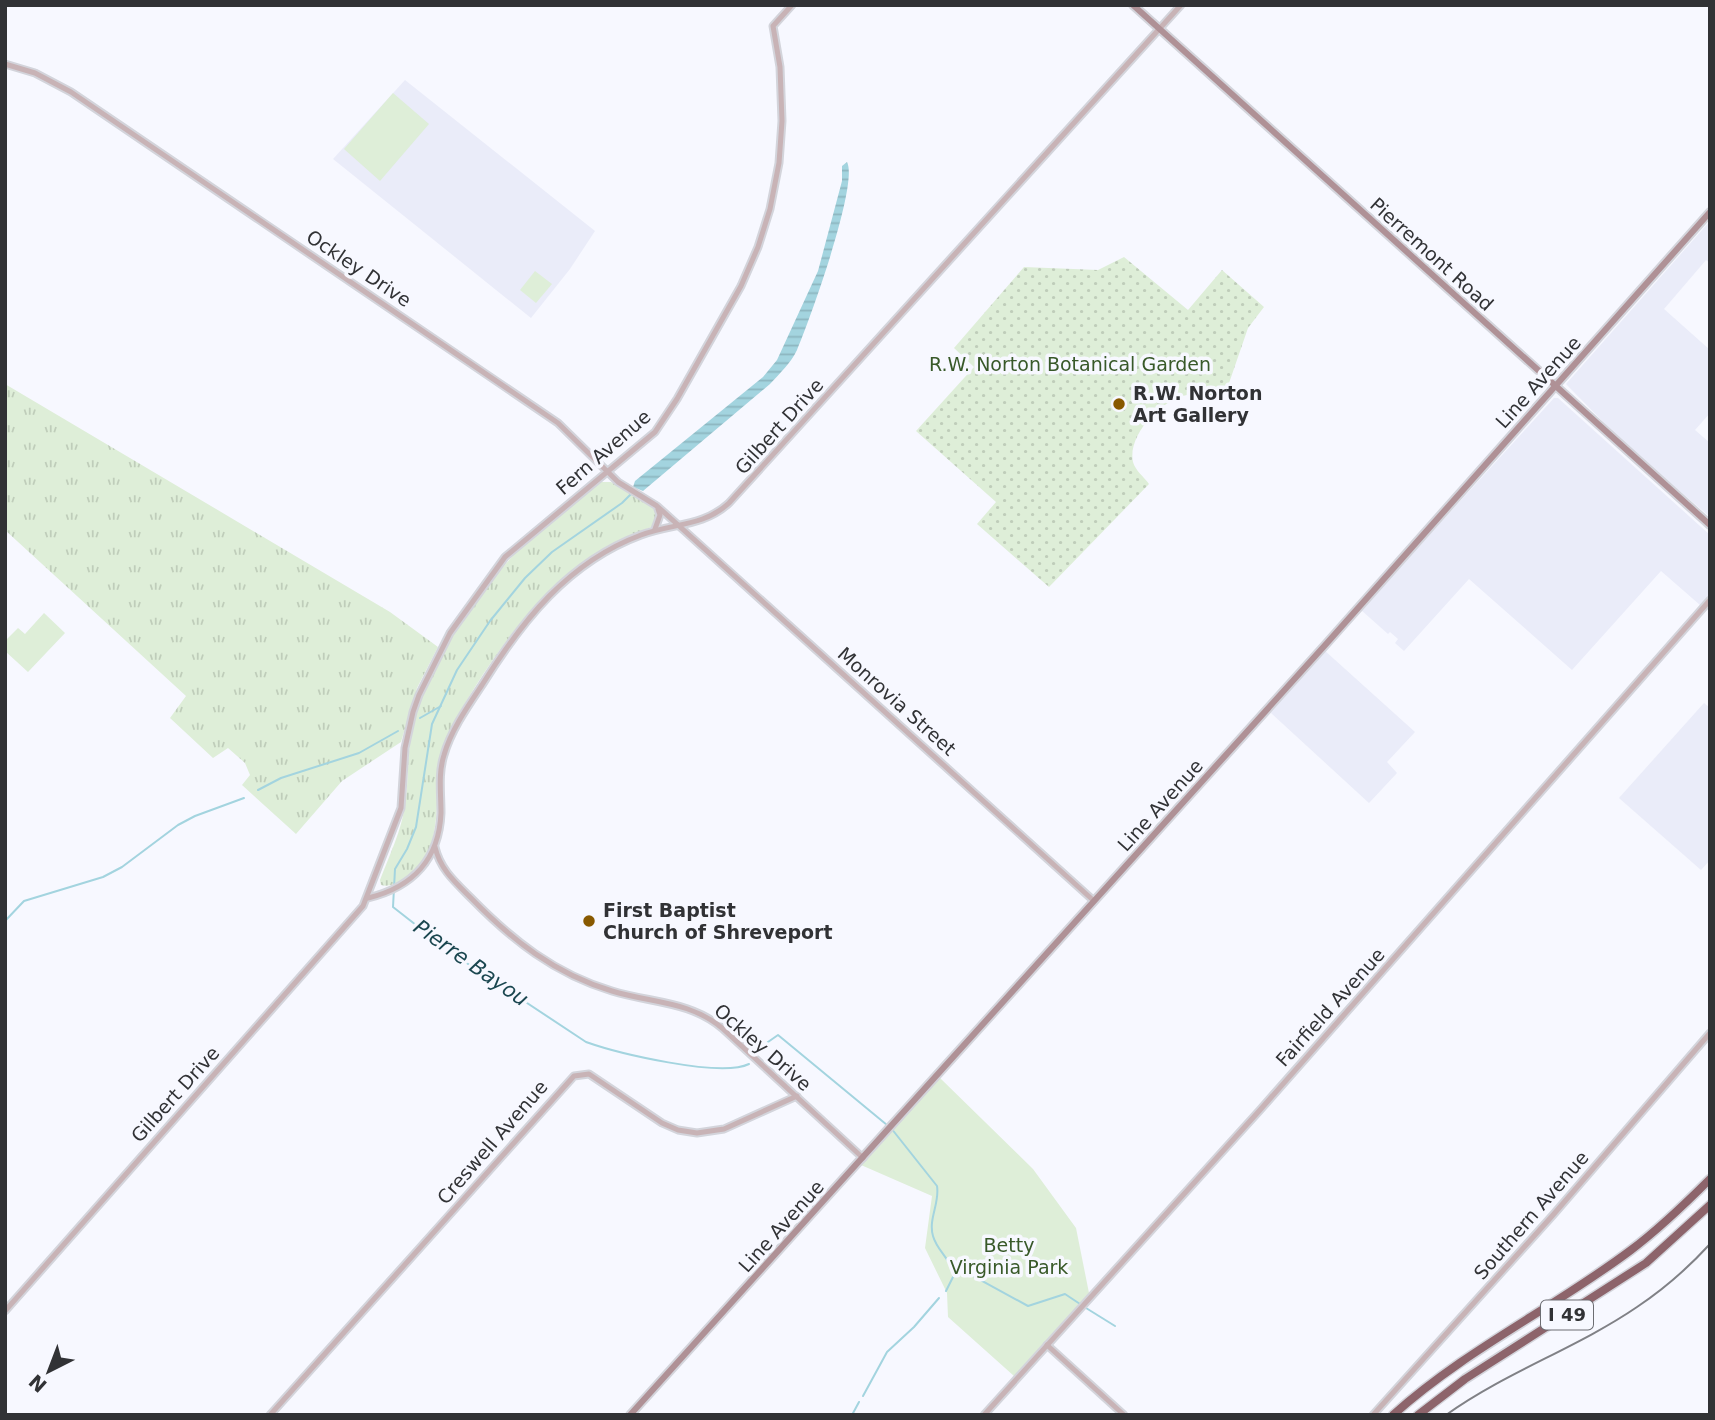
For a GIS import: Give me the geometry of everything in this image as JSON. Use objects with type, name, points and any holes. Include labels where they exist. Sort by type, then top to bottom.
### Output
[{"type":"highway","name":"I 49","points":[[1393,1415],[1452,1367],[1630,1251],[1672,1216],[1710,1178]]},
{"type":"highway","name":"I 49","points":[[1418,1415],[1465,1379],[1646,1262],[1710,1205]]},
{"type":"main road","name":"Pierremont Road","points":[[1133,5],[1710,525]]},
{"type":"main road","name":"Line Avenue","points":[[630,1415],[1710,212]]},
{"type":"street","name":"Fern Avenue","points":[[368,898],[401,808],[405,748],[413,712],[450,633],[505,557],[663,422],[734,298],[758,247],[775,187],[782,140],[781,88],[773,26],[792,5]]},
{"type":"street","name":"Gilbert Drive","points":[[435,847],[441,816],[441,768],[448,743],[471,701],[523,624],[554,589],[592,559],[627,541],[654,530],[707,519],[735,497],[1181,5]]},
{"type":"street","name":"Ockley Drive","points":[[5,64],[35,73],[63,87],[544,412],[621,485],[654,504],[677,525]]},
{"type":"street","points":[[654,504],[660,515],[654,530]]},
{"type":"street","name":"Monrovia Street","points":[[677,525],[1094,901]]},
{"type":"street","name":"Fairfield Avenue","points":[[985,1415],[1710,603]]},
{"type":"street","name":"Ockley Drive","points":[[435,847],[447,873],[494,921],[536,956],[594,985],[633,997],[681,1005],[706,1016],[863,1158]]},
{"type":"street","points":[[368,898],[396,887],[423,868],[435,847]]},
{"type":"street","name":"Gilbert Drive","points":[[5,1311],[355,916],[368,898]]},
{"type":"street","name":"Southern Avenue","points":[[1373,1415],[1547,1223],[1710,1033]]},
{"type":"street","name":"Creswell Avenue","points":[[270,1415],[574,1076],[589,1074],[662,1123],[678,1130],[697,1133],[724,1129],[797,1096]]},
{"type":"street","points":[[1047,1345],[1124,1415]]},
{"type":"shaded area","points":[[405,80],[595,231],[570,269],[531,318],[333,159]]},
{"type":"shaded area","points":[[1710,221],[1710,263],[1706,260],[1664,309],[1710,350],[1710,413],[1695,430],[1710,443],[1710,517],[1624,443],[1566,384]]},
{"type":"shaded area","points":[[1554,398],[1558,398],[1710,535],[1710,594],[1700,605],[1661,571],[1572,670],[1469,579],[1404,651],[1395,643],[1398,639],[1390,632],[1388,634],[1361,610]]},
{"type":"shaded area","points":[[1324,650],[1415,732],[1387,762],[1397,773],[1369,803],[1271,713],[1270,709]]},
{"type":"shaded area","points":[[1704,703],[1710,708],[1710,860],[1701,870],[1619,798]]},
{"type":"green space","points":[[393,93],[429,124],[380,181],[344,149]]},
{"type":"green space","name":"R.W. Norton Botanical Garden","points":[[1124,257],[1188,310],[1222,270],[1264,307],[1248,328],[1228,386],[1218,402],[1199,395],[1187,395],[1167,403],[1148,420],[1135,441],[1133,462],[1149,484],[1049,587],[977,524],[996,502],[916,431],[974,367],[954,348],[1024,267],[1098,270]]},
{"type":"green space","points":[[535,271],[552,284],[536,303],[520,290]]},
{"type":"green space","points":[[5,384],[390,612],[438,647],[417,688],[401,742],[342,781],[296,834],[242,785],[250,775],[245,763],[228,748],[213,758],[170,718],[186,696],[5,530]]},
{"type":"green space","points":[[600,482],[611,482],[653,508],[658,516],[654,526],[597,554],[573,571],[551,590],[511,635],[462,708],[444,744],[440,761],[436,819],[427,855],[417,870],[401,881],[381,885],[380,880],[403,814],[412,729],[426,686],[448,643],[475,602],[514,555]]},
{"type":"green space","points":[[44,613],[65,633],[28,672],[5,651],[5,641],[18,628],[25,634]]},
{"type":"green space","name":"Betty Virginia Park","points":[[940,1078],[1033,1169],[1076,1228],[1089,1293],[1014,1376],[948,1317],[947,1293],[925,1248],[932,1196],[861,1165]]},
{"type":"water","points":[[847,162],[849,175],[840,224],[812,312],[792,359],[770,384],[643,491],[633,487],[635,481],[763,377],[777,360],[818,271],[842,181],[842,166]]},
{"type":"waterway","name":"Pierre Bayou","points":[[636,489],[622,503],[552,552],[525,578],[490,621],[457,670],[432,724],[416,827],[395,869],[393,907],[453,954],[586,1042],[620,1052],[693,1066],[735,1068],[749,1064]]},
{"type":"waterway","points":[[420,718],[441,706]]},
{"type":"waterway","points":[[258,790],[281,778],[359,753],[398,731]]},
{"type":"waterway","points":[[5,921],[24,901],[103,877],[122,867],[178,825],[244,798]]},
{"type":"waterway","name":"Pierre Bayou","points":[[760,1051],[778,1035],[887,1125]]},
{"type":"waterway","points":[[891,1128],[937,1186],[933,1236],[954,1275],[946,1291]]},
{"type":"waterway","points":[[953,1265],[1028,1306],[1065,1294],[1080,1304]]},
{"type":"waterway","points":[[863,1396],[887,1352],[914,1327],[939,1298]]},
{"type":"waterway","points":[[1086,1308],[1115,1326]]},
{"type":"waterway","points":[[852,1415],[859,1402]]},
{"type":"railway","points":[[1446,1415],[1493,1386],[1614,1322],[1657,1293],[1710,1244]]},
{"type":"place","name":"R.W. Norton Art Gallery","points":[[1119,404]]},
{"type":"place","name":"First Baptist Church of Shreveport","points":[[589,921]]}]
